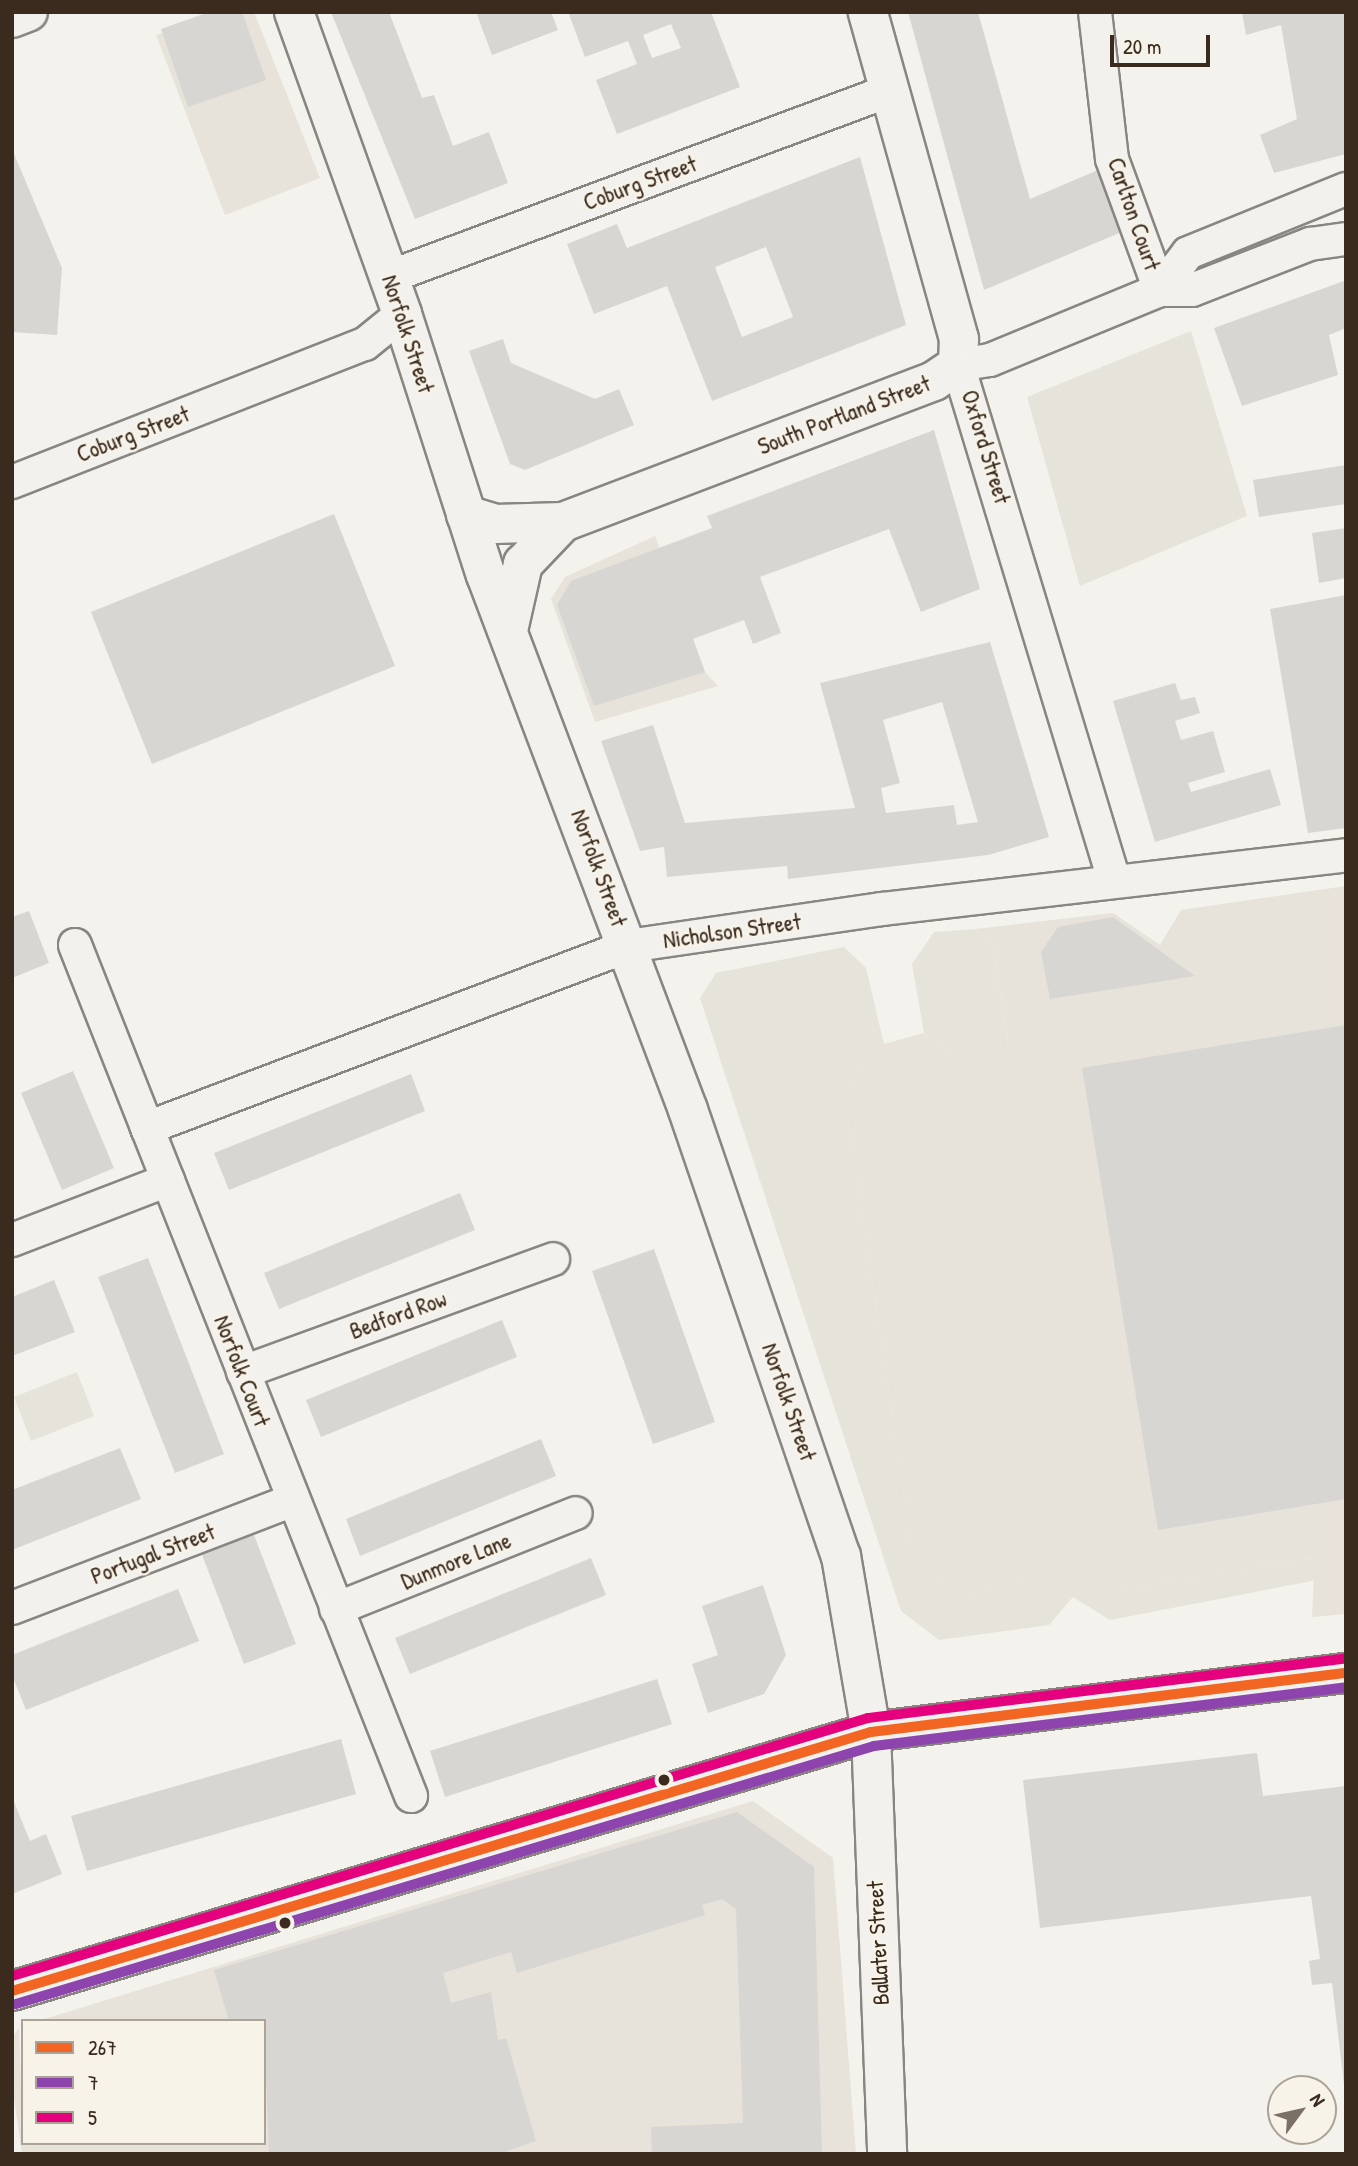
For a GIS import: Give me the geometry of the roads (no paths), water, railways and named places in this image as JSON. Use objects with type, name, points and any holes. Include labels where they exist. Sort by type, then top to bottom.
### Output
[{"type":"main road","points":[[12,18],[28,12]]},
{"type":"main road","name":"Norfolk Street","points":[[294,12],[402,314],[467,515],[628,946],[841,1556],[871,1732]]},
{"type":"main road","name":"Oxford Street","points":[[868,12],[959,339],[958,365]]},
{"type":"main road","name":"South Portland Street","points":[[467,515],[495,524],[563,522],[934,381],[958,365]]},
{"type":"main road","name":"South Portland Street","points":[[509,625],[523,564],[563,522]]},
{"type":"main road","points":[[12,1991],[871,1732],[1346,1673]]},
{"type":"main road","name":"Ballater Street","points":[[871,1732],[887,2154]]},
{"type":"street","name":"Carlton Court","points":[[1095,12],[1112,159],[1160,290]]},
{"type":"street","name":"Coburg Street","points":[[389,277],[891,90]]},
{"type":"street","points":[[1160,290],[1188,253],[1346,189]]},
{"type":"street","name":"South Portland Street","points":[[958,365],[990,360],[1160,290],[1192,290],[1310,244],[1346,239]]},
{"type":"street","name":"Coburg Street","points":[[12,482],[365,344],[402,314]]},
{"type":"street","name":"Oxford Street","points":[[958,365],[1114,880]]},
{"type":"street","name":"Nicholson Street","points":[[147,1128],[628,946],[848,914],[1114,880],[1346,855]]},
{"type":"street","name":"Norfolk Court","points":[[75,944],[411,1796]]},
{"type":"street","points":[[12,1240],[168,1181]]},
{"type":"street","name":"Bedford Row","points":[[243,1372],[553,1259]]},
{"type":"street","name":"Portugal Street","points":[[12,1608],[293,1500]]},
{"type":"street","name":"Dunmore Lane","points":[[336,1609],[576,1513]]}]
